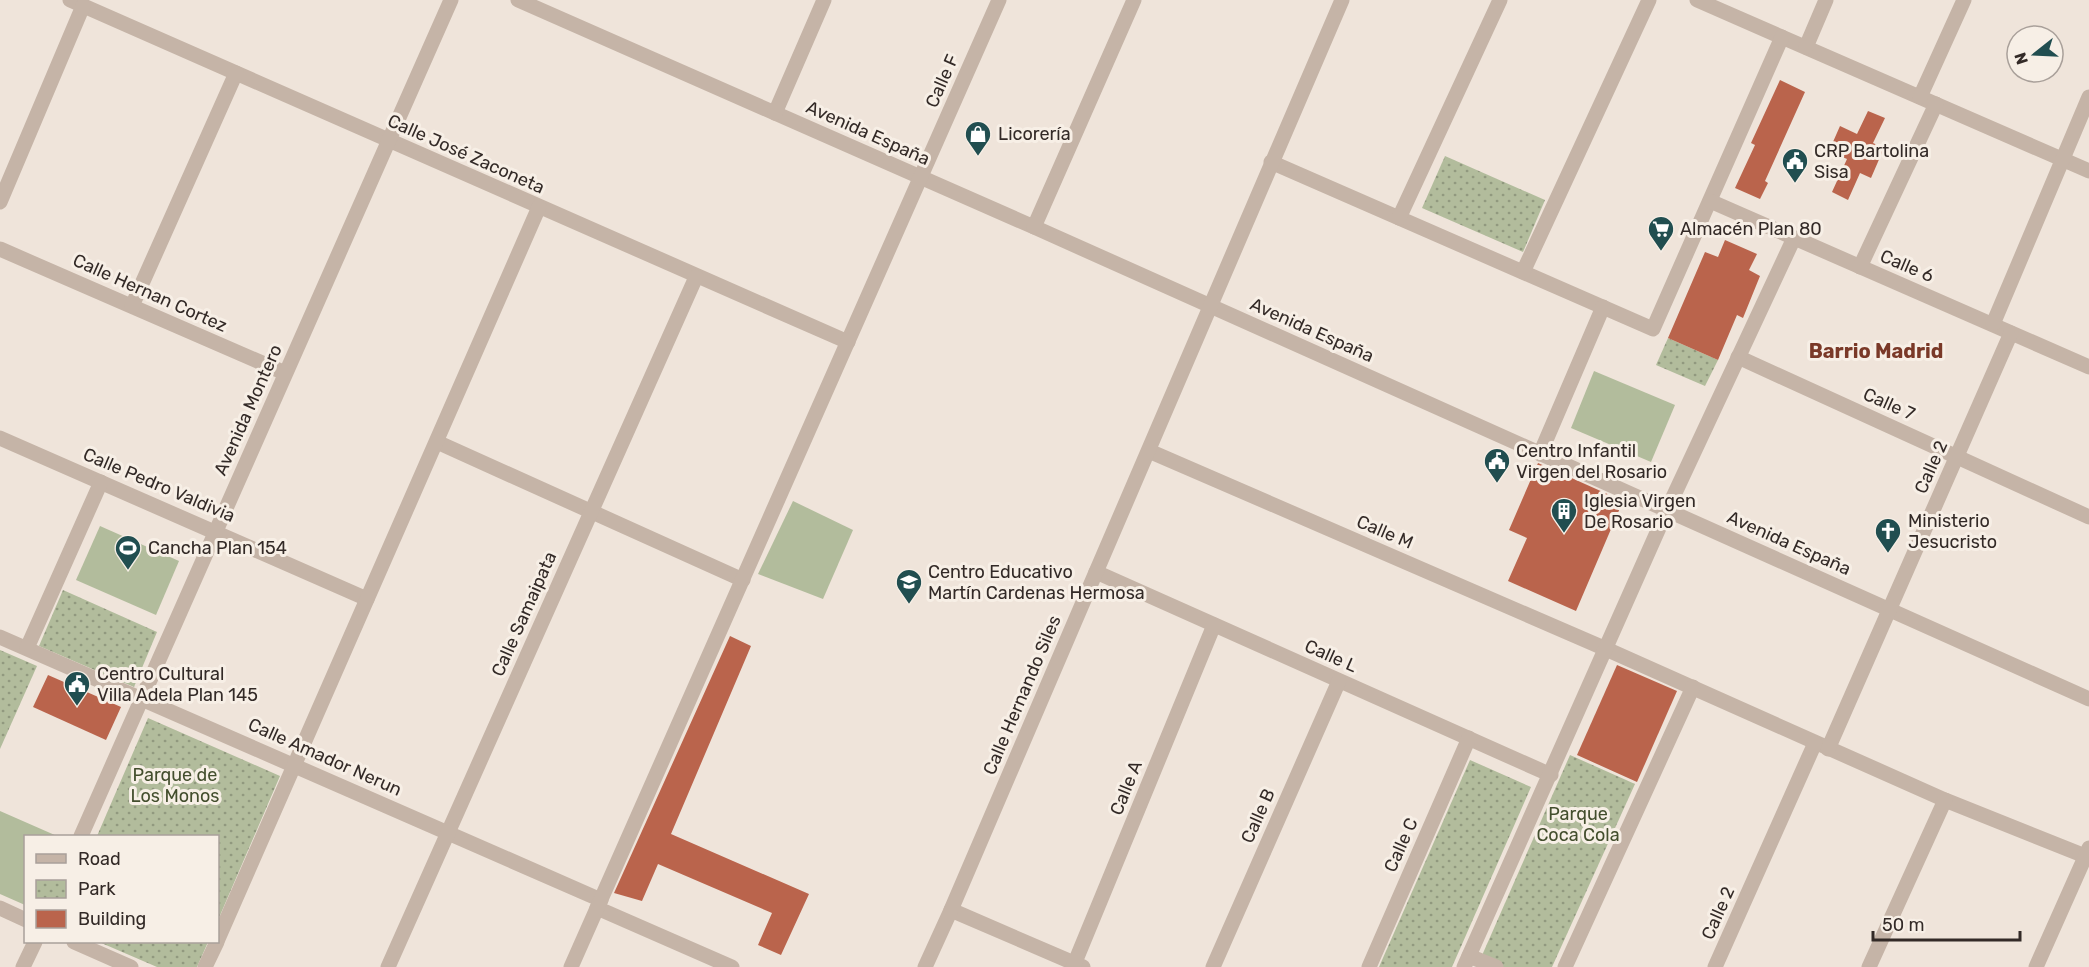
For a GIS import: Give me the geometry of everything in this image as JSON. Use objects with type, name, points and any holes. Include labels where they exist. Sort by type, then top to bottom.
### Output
[{"type":"street","name":"Avenida Montero","points":[[82,835],[451,0]]},
{"type":"street","name":"Avenida España","points":[[518,0],[546,6],[775,113],[2089,699]]},
{"type":"street","points":[[775,113],[824,0]]},
{"type":"street","name":"Calle F","points":[[571,967],[999,0]]},
{"type":"street","points":[[1034,227],[1134,0]]},
{"type":"street","name":"Calle Hernando Siles","points":[[925,967],[1149,451],[1208,305],[1342,0]]},
{"type":"street","points":[[1399,218],[1500,0]]},
{"type":"street","points":[[1524,272],[1649,0]]},
{"type":"street","points":[[1697,0],[2089,171]]},
{"type":"street","points":[[1806,47],[1826,0]]},
{"type":"street","points":[[1920,97],[1964,0]]},
{"type":"street","name":"Calle José Zaconeta","points":[[76,3],[848,342]]},
{"type":"street","points":[[0,202],[76,3]]},
{"type":"street","points":[[1271,162],[1653,329],[1782,37]]},
{"type":"street","points":[[132,306],[236,73]]},
{"type":"street","points":[[1993,324],[2089,97]]},
{"type":"street","points":[[1860,267],[1936,104]]},
{"type":"street","name":"Calle 6","points":[[1710,201],[2089,367]]},
{"type":"street","points":[[219,935],[539,207]]},
{"type":"street","points":[[1496,967],[1467,962],[1667,510],[1794,238]]},
{"type":"street","name":"Calle Hernan Cortez","points":[[0,249],[285,373]]},
{"type":"street","name":"Calle Samaipata","points":[[388,967],[696,277]]},
{"type":"street","points":[[1540,453],[1603,307]]},
{"type":"street","name":"Calle 2","points":[[1715,967],[1821,746],[1890,610],[2011,333]]},
{"type":"street","name":"Calle 7","points":[[1738,357],[2089,518]]},
{"type":"street","name":"Calle Pedro Valdivia","points":[[0,438],[367,598]]},
{"type":"street","points":[[437,442],[742,580]]},
{"type":"street","name":"Calle M","points":[[1149,451],[1693,687],[1945,800],[2087,852]]},
{"type":"street","points":[[27,648],[101,482]]},
{"type":"street","name":"Calle L","points":[[1096,572],[1551,775]]},
{"type":"street","name":"Calle A","points":[[1077,966],[1214,625]]},
{"type":"street","name":"Calle Amador Nerun","points":[[0,637],[448,833],[732,967]]},
{"type":"street","name":"Calle B","points":[[1213,967],[1339,681]]},
{"type":"street","points":[[1565,967],[1693,687]]},
{"type":"street","name":"Calle C","points":[[1369,967],[1469,738]]},
{"type":"street","points":[[1869,967],[1945,800]]},
{"type":"street","points":[[2036,967],[2087,852]]},
{"type":"street","points":[[0,908],[24,919]]},
{"type":"street","points":[[951,910],[1077,966]]},
{"type":"street","points":[[23,967],[34,943]]},
{"type":"street","points":[[76,943],[131,967]]},
{"type":"street","points":[[205,967],[216,943]]},
{"type":"green space","points":[[1445,156],[1545,200],[1523,252],[1422,208]]},
{"type":"green space","points":[[1668,338],[1718,360],[1705,386],[1656,365]]},
{"type":"green space","points":[[1594,371],[1675,405],[1651,462],[1571,428]]},
{"type":"green space","points":[[793,501],[853,530],[823,599],[758,574]]},
{"type":"green space","name":"Cancha Plan 154","points":[[100,526],[179,561],[156,615],[76,580]]},
{"type":"green space","points":[[63,590],[157,632],[134,687],[39,646]]},
{"type":"green space","points":[[0,650],[37,666],[0,749]]},
{"type":"green space","name":"Parque de Los Monos","points":[[148,718],[280,776],[219,918],[219,835],[97,835]]},
{"type":"green space","name":"Parque Coca Cola","points":[[1570,755],[1635,784],[1552,967],[1498,967],[1480,960]]},
{"type":"green space","points":[[1470,760],[1531,787],[1452,967],[1379,967]]},
{"type":"green space","points":[[0,811],[55,835],[24,835],[24,905],[0,894]]},
{"type":"green space","points":[[101,943],[208,943],[197,967],[157,967]]},
{"type":"building","points":[[1780,80],[1805,92],[1765,181],[1768,183],[1760,199],[1735,188],[1755,145],[1751,143]]},
{"type":"building","points":[[1868,111],[1885,118],[1873,143],[1884,148],[1871,178],[1860,173],[1848,200],[1832,192],[1847,159],[1829,151],[1840,126],[1857,134]]},
{"type":"building","points":[[1725,240],[1757,254],[1749,270],[1760,276],[1743,318],[1737,315],[1718,360],[1668,338],[1705,252],[1718,257]]},
{"type":"building","name":"Iglesia Virgen De Rosario","points":[[1538,463],[1623,501],[1576,611],[1508,581],[1527,538],[1509,530]]},
{"type":"building","points":[[730,636],[751,646],[671,834],[809,894],[781,955],[758,945],[772,913],[658,864],[642,901],[614,893]]},
{"type":"building","points":[[1617,665],[1677,691],[1637,782],[1577,755]]},
{"type":"building","name":"Centro Cultural Villa Adela Plan 145","points":[[48,675],[121,707],[106,740],[33,707]]},
{"type":"place","name":"Licorería","points":[[978,157]]},
{"type":"place","name":"CRP Bartolina Sisa","points":[[1795,184]]},
{"type":"place","name":"Almacén Plan 80","points":[[1661,252]]},
{"type":"place","name":"Centro Infantil Virgen del Rosario","points":[[1497,484]]},
{"type":"place","name":"Iglesia Virgen De Rosario","points":[[1564,534]]},
{"type":"place","name":"Ministerio Jesucristo","points":[[1888,554]]},
{"type":"place","name":"Cancha Plan 154","points":[[128,571]]},
{"type":"place","name":"Centro Educativo Martín Cardenas Hermosa","points":[[909,605]]},
{"type":"place","name":"Centro Cultural Villa Adela Plan 145","points":[[77,707]]},
{"type":"district","name":"Barrio Madrid","points":[[1876,351]]}]
